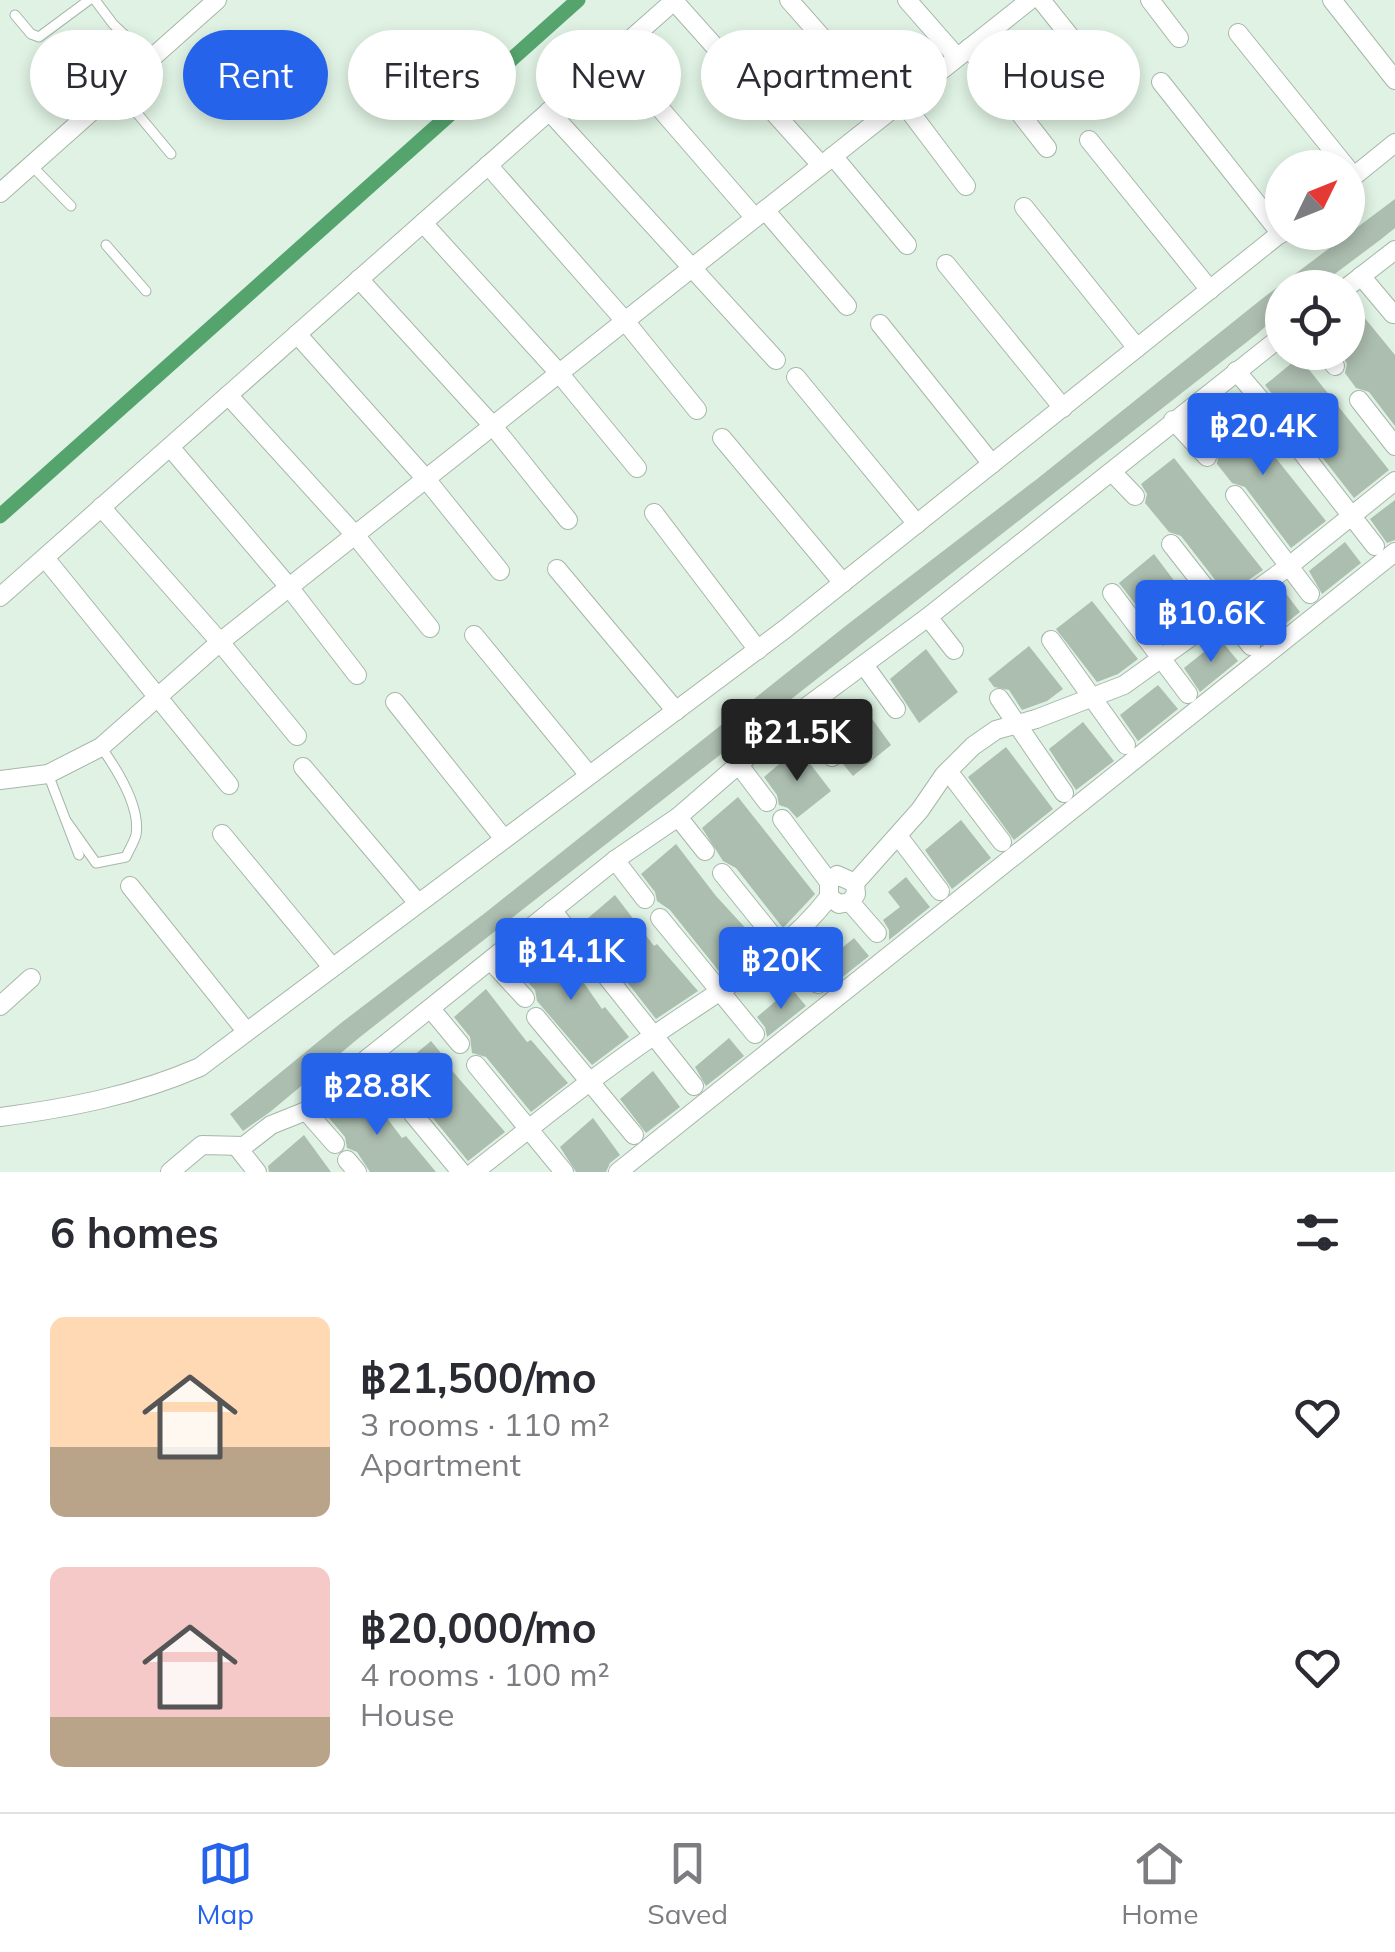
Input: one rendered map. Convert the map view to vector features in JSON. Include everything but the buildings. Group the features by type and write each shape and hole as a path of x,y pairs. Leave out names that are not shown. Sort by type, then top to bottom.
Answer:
{"street":[{"path":"163,48 217,0"},
{"path":"640,30 674,0 907,245"},
{"path":"789,0 819,30"},
{"path":"907,0 963,53 1047,148"},
{"path":"1150,0 1179,38"},
{"path":"1332,0 1395,80"},
{"path":"947,66 1029,1 1057,30"},
{"path":"1238,33 1331,150"},
{"path":"1161,82 1265,212"},
{"path":"0,193 81,120"},
{"path":"0,598 539,120"},
{"path":"557,120 776,360"},
{"path":"674,120 847,306"},
{"path":"0,780 48,774 101,747 220,642 879,120"},
{"path":"907,120 966,186"},
{"path":"1089,140 1210,290"},
{"path":"1365,162 1395,142"},
{"path":"488,165 697,410"},
{"path":"1024,207 1137,348"},
{"path":"423,223 637,468"},
{"path":"0,1117 74,1108 161,1084 200,1067 758,650 1265,246"},
{"path":"1365,273 1395,250"},
{"path":"946,264 1062,408"},
{"path":"360,279 493,426 568,520"},
{"path":"1365,291 1393,314"},
{"path":"880,324 992,464"},
{"path":"297,334 426,479 500,571"},
{"path":"170,1172 202,1145 244,1146 271,1126 306,1111 615,860 678,816 798,713 1113,473 1173,420 1265,349"},
{"path":"1236,371 1270,412"},
{"path":"796,377 917,524"},
{"path":"228,395 355,535 430,628"},
{"path":"1359,400 1395,446"},
{"path":"1173,420 1207,457"},
{"path":"722,438 843,583"},
{"path":"1294,442 1375,546"},
{"path":"170,447 289,587 357,675"},
{"path":"1113,473 1134,496"},
{"path":"782,819 838,904 850,902 856,894 855,883 973,746 996,730 1094,698 1124,684 1288,567 1395,481"},
{"path":"1235,495 1310,594"},
{"path":"102,508 298,736"},
{"path":"654,513 758,650"},
{"path":"1171,544 1252,646"},
{"path":"618,1172 1395,552"},
{"path":"45,558 229,785"},
{"path":"557,569 676,711"},
{"path":"1112,593 1188,694"},
{"path":"928,617 954,650"},
{"path":"474,635 589,775"},
{"path":"1051,640 1126,745"},
{"path":"864,665 896,709"},
{"path":"999,698 1064,793"},
{"path":"395,702 504,839"},
{"path":"798,713 832,756"},
{"path":"740,765 767,802"},
{"path":"304,768 418,903"},
{"path":"948,771 1002,842"},
{"path":"678,816 705,850"},
{"path":"222,834 332,967"},
{"path":"898,836 940,891"},
{"path":"615,860 645,899"},
{"path":"722,872 780,945 818,984"},
{"path":"474,1172 590,1082 720,992 780,945 829,890 837,875 855,883"},
{"path":"130,886 246,1031"},
{"path":"850,902 877,933"},
{"path":"552,910 582,948"},
{"path":"660,918 755,1034"},
{"path":"492,962 524,998"},
{"path":"599,967 694,1086"},
{"path":"3,998 31,978"},
{"path":"431,1010 460,1044"},
{"path":"536,1018 634,1135"},
{"path":"368,1058 396,1093"},
{"path":"476,1065 564,1172"},
{"path":"306,1111 334,1144"},
{"path":"413,1114 461,1172"},
{"path":"238,1147 257,1172"}],"lane":[{"path":"16,15 39,37 92,0 119,30"},
{"path":"143,120 172,154"},
{"path":"31,165 71,206"},
{"path":"106,244 146,291"},
{"path":"67,822 96,864 126,857 136,833 131,804 125,784 101,747"},
{"path":"48,774 79,855"}],"waterway":[{"path":"0,516 578,0"}]}
